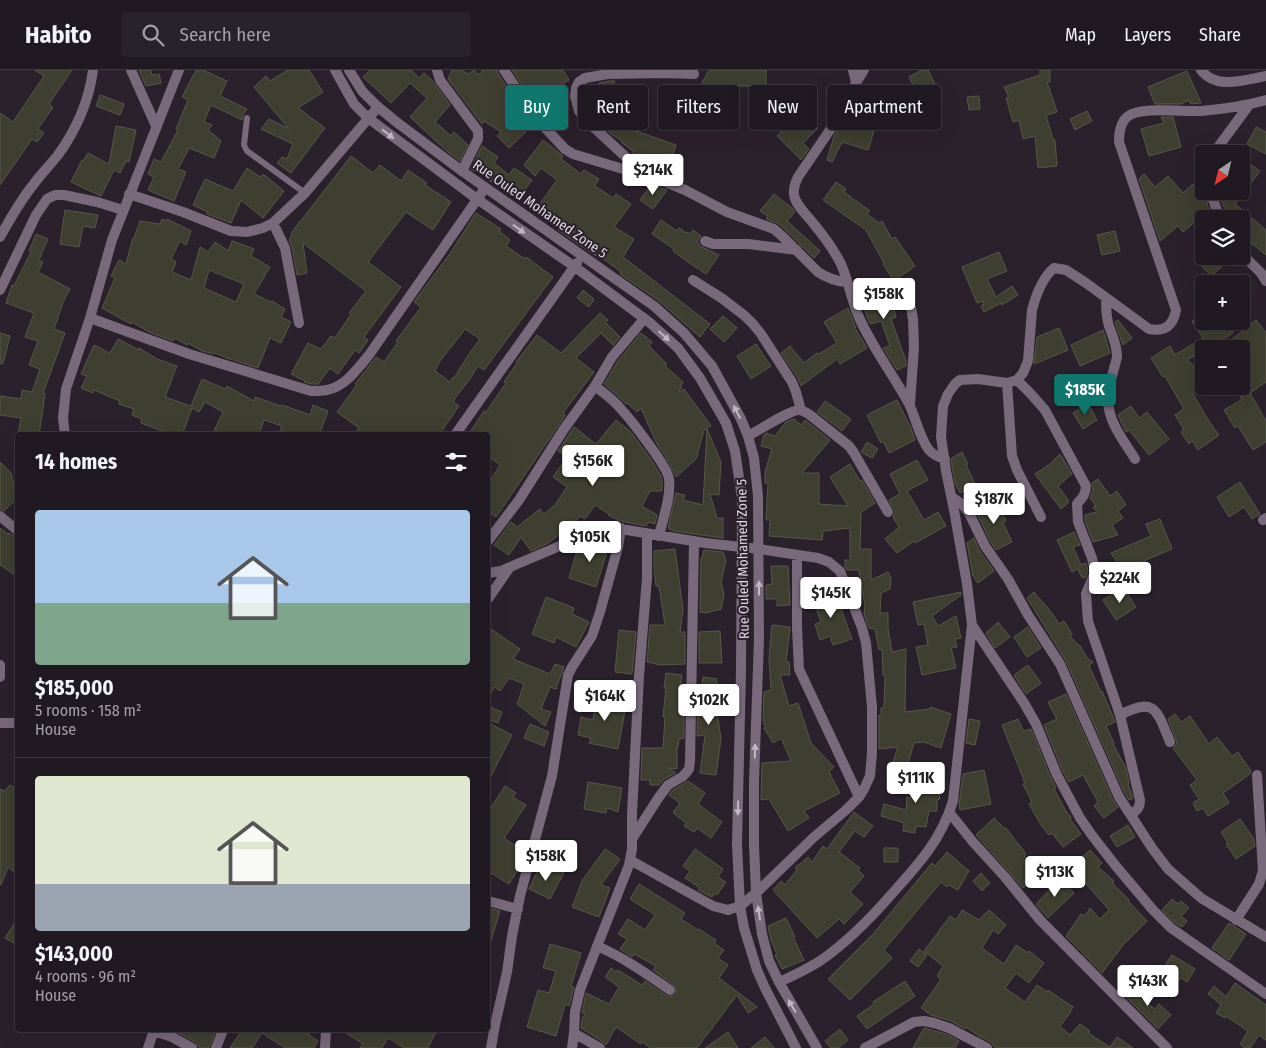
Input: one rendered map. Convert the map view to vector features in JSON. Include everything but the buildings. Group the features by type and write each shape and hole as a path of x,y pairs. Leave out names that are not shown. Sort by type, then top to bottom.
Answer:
{"street":[{"path":"0,237 20,202 58,155 71,134 84,107 93,70"},
{"path":"131,70 156,126"},
{"path":"65,432 63,418 66,389 90,318 112,240 179,70"},
{"name":"Rue Ouled Mohamed Zone 5","path":"335,70 354,104 368,118 476,200 575,267 644,319 678,348 700,378 726,423 735,451 742,498 737,844 740,906 744,928 754,961 765,988 796,1048"},
{"name":"Rue Ouled Mohamed Zone 5","path":"349,70 362,91 398,124 485,188 654,306 684,333 712,366 737,411 748,436 754,458 758,496 759,638 754,782 756,893 762,934 769,960 779,982 817,1048"},
{"path":"438,70 440,80 478,131 478,139 462,171"},
{"path":"504,70 536,118 565,149 573,154 645,174 685,190 727,212 774,229 818,272 834,280 846,282"},
{"path":"853,70 856,82"},
{"path":"864,70 834,124 798,177 794,184 793,193 797,204 841,264 864,328 910,406 926,445 936,456 944,459"},
{"path":"1201,70 1204,75 1212,80 1227,83 1266,76"},
{"path":"645,174 588,122 579,111 575,96 576,88 579,82 585,78 608,74 694,74"},
{"path":"1012,381 1023,373 1028,361 1032,310 1036,296 1050,271 1054,268 1066,270 1149,329 1158,331 1164,329 1175,317 1176,310 1119,142 1121,128 1126,117 1151,110 1199,111 1249,105 1266,100"},
{"path":"1220,145 1249,105"},
{"path":"129,194 231,231 247,232 263,228 273,223 305,192 378,107"},
{"path":"90,318 189,354 311,391 326,390 344,382 354,374 369,355 485,188"},
{"path":"0,290 36,215 50,197 64,195 123,210"},
{"path":"273,223 285,248 299,323"},
{"path":"705,240 713,244 748,244 797,250"},
{"path":"457,432 582,256"},
{"path":"1250,263 1266,281"},
{"path":"693,280 745,316 753,324 792,382 801,410"},
{"path":"906,298 911,308 913,319 914,347 910,406"},
{"path":"1106,298 1109,327 1117,352 1108,398 1109,413 1112,422 1136,459"},
{"path":"490,538 595,386 612,357 644,319"},
{"path":"779,982 819,961 867,922 920,863 935,842 950,812 955,789 972,625 967,584 941,437 943,406 948,394 960,380 1012,381 1030,393 1045,410 1086,486 1083,497 1077,504 1076,513 1095,572 1086,594 1088,621 1120,715 1140,800 1139,807 1131,815"},
{"path":"1012,381 1012,456 1041,517"},
{"path":"595,386 620,408 666,469 669,478 668,498 659,536"},
{"path":"748,436 796,410 801,410 849,446 888,512"},
{"path":"952,497 962,504 969,513 985,546 1008,579 1028,615 1060,664 1119,797 1152,848 1168,869 1201,898 1266,937"},
{"path":"0,516 15,528"},
{"path":"490,573 501,571 581,537 610,528 621,528 659,536 818,558 829,562 840,571 866,643 872,707 870,776 859,797 756,893 740,906 728,910 720,909 630,860"},
{"path":"491,1048 518,909 552,776 568,676 592,636 613,567 621,528"},
{"path":"572,1048 575,1012 580,990 629,865 632,849 638,676 647,578 647,534"},
{"path":"632,839 668,785 685,776 689,769 694,541"},
{"path":"797,555 799,669 859,797"},
{"path":"490,596 510,567"},
{"path":"972,625 1036,724 1057,775 1080,818 1114,865 1171,928 1266,994"},
{"path":"0,665 0,677"},
{"path":"1120,715 1132,708 1150,707 1158,716 1170,742"},
{"path":"0,723 15,723"},
{"path":"1236,920 1259,884 1264,868 1257,776"},
{"path":"950,812 973,842 1040,920 1167,1048"},
{"path":"490,902 518,909"},
{"path":"597,946 612,952 670,990"},
{"path":"865,1048 914,1022 924,1021 949,1028 987,1048"},
{"path":"148,1048 153,1032"},
{"path":"159,1032 192,1048"},
{"path":"216,1048 222,1032"},
{"path":"324,1048 326,1032"},
{"path":"574,1033 600,1048"}],"lane":[{"path":"247,118 244,145 247,151 305,192"}]}
